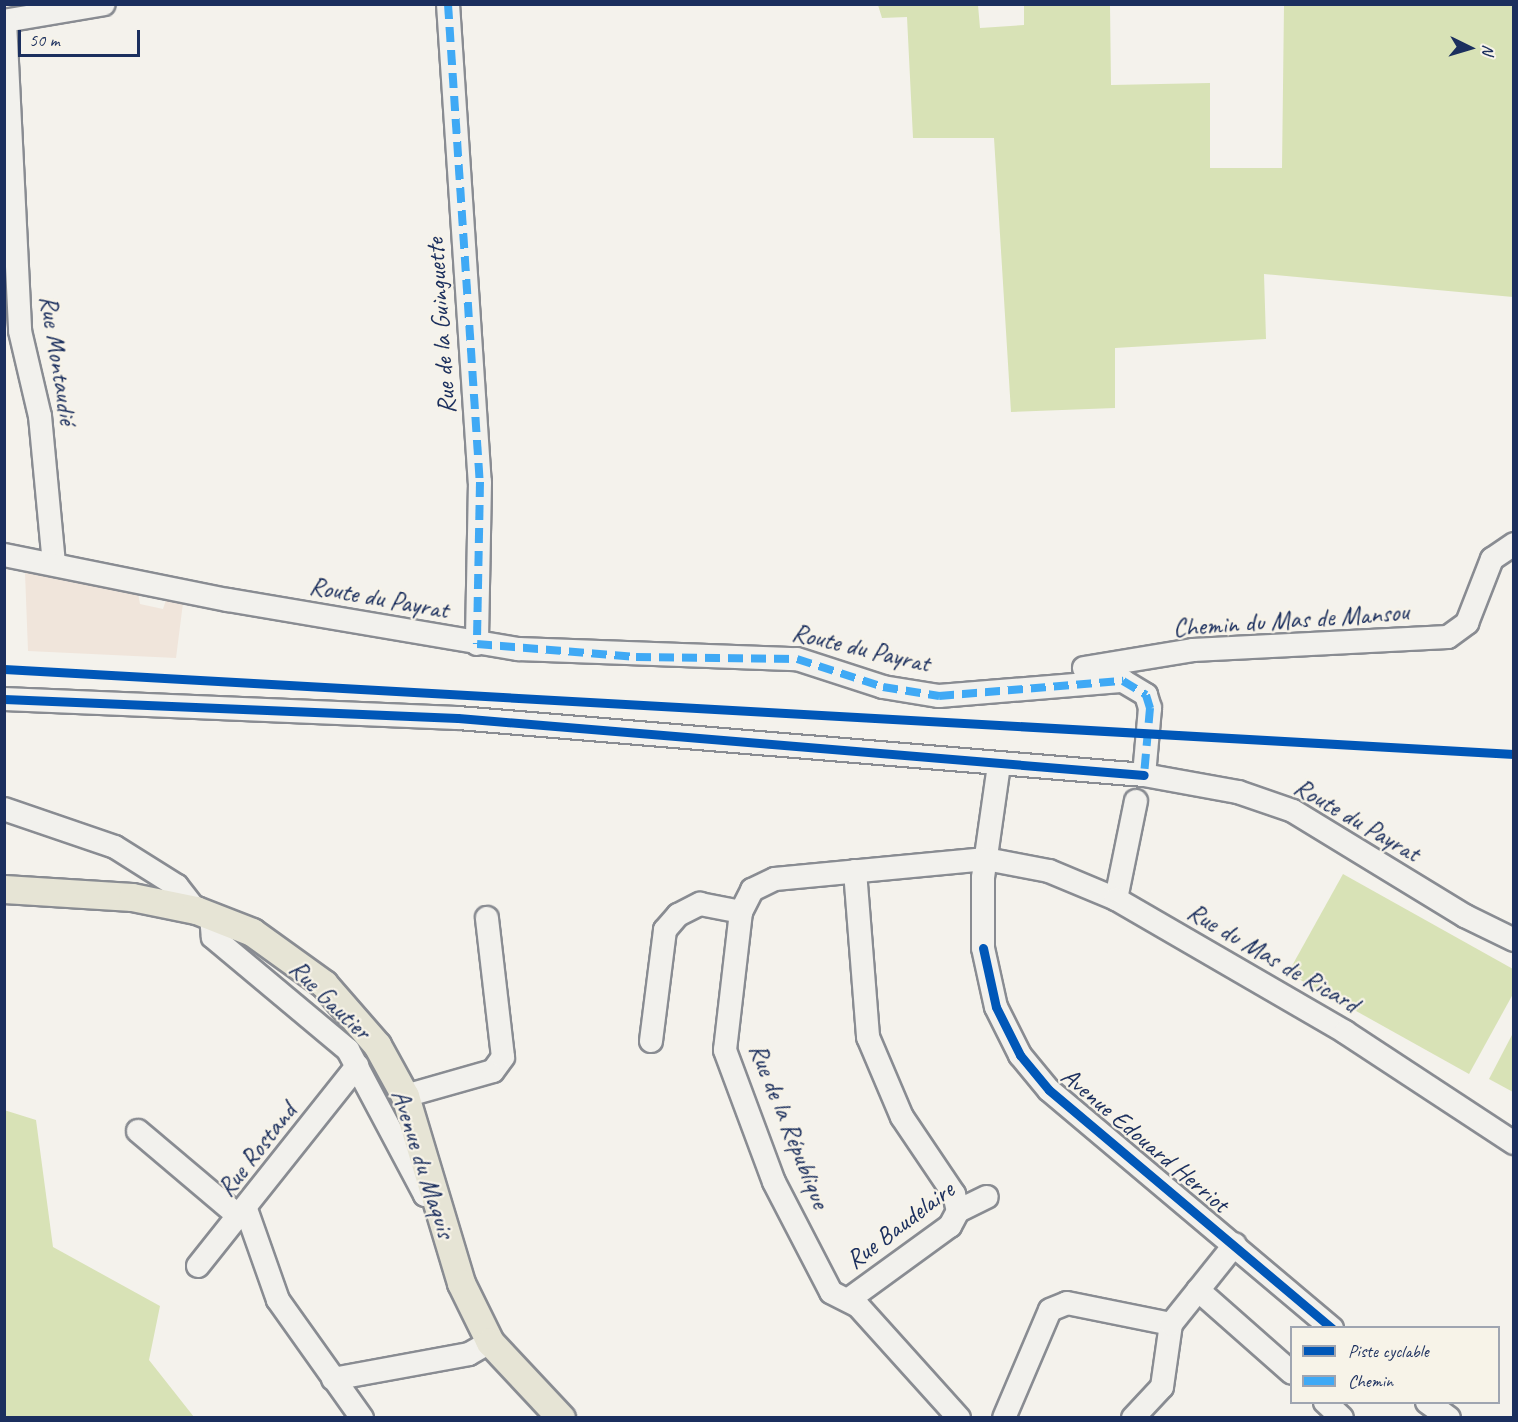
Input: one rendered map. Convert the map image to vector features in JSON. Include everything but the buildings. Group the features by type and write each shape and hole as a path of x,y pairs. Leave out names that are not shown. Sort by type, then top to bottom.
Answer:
{"main road":[{"name":"Avenue du Maquis","path":"4,889 132,897 204,913 252,932 324,984 377,1045 405,1096 461,1283 490,1342 561,1418"}],"street":[{"path":"5,21 104,4"},
{"name":"Rue de la Guinguette","path":"448,4 480,482 477,644"},
{"name":"Rue Montaudié","path":"5,21 20,330 40,416 54,563"},
{"name":"Chemin du Mas de Mansou","path":"914,691 1193,650 1448,637 1467,623 1492,559 1514,544"},
{"name":"Route du Payrat","path":"4,555 477,644 636,657 797,659 883,687 939,696 1123,681 1146,695 1150,708 1146,766 1238,792 1293,811 1465,916 1514,940"},
{"path":"4,699 458,718 999,765 1146,766"},
{"name":"Avenue Edouard Herriot","path":"999,765 986,859 984,948 996,1007 1020,1055 1049,1090 1235,1244 1330,1326"},
{"path":"1116,899 1136,801"},
{"name":"Rue Gautier","path":"4,809 115,847 177,886 204,913 213,937 291,999 348,1050 425,1196 434,1192"},
{"name":"Rue de la République","path":"960,1418 848,1300 831,1292 774,1182 725,1050 741,912 752,890 775,879 986,859"},
{"name":"Rue du Mas de Ricard","path":"986,859 1049,871 1116,899 1345,1032 1514,1143"},
{"path":"855,871 868,1037 902,1117 954,1194 958,1211"},
{"path":"651,1041 665,930 678,915 699,904 741,912"},
{"path":"405,1096 493,1071 503,1057 487,918"},
{"name":"Rue Rostand","path":"198,1266 244,1215 357,1066"},
{"path":"138,1131 244,1215 278,1300 362,1418"},
{"name":"Rue Baudelaire","path":"848,1300 950,1226 958,1211 987,1197"},
{"path":"1133,1418 1162,1387 1171,1324 1235,1244"},
{"path":"1198,1290 1290,1371"},
{"path":"1004,1418 1050,1310 1067,1303 1171,1324"},
{"path":"333,1379 469,1353 490,1342"},
{"path":"1429,1404 1449,1418"}],"shaded area":[{"path":"25,573 138,593 140,604 163,609 166,600 183,603 176,658 28,651"}],"green space":[{"path":"878,5 978,5 980,28 1024,25 1024,5 1110,5 1111,85 1210,83 1210,168 1282,168 1284,5 1513,5 1513,297 1264,274 1266,339 1115,348 1115,408 1011,412 994,138 913,138 907,17 882,18"},
{"path":"1343,874 1513,969 1513,994 1469,1074 1288,973"},
{"path":"1513,1033 1513,1092 1489,1079"},
{"path":"4,1110 36,1120 53,1247 160,1306 149,1360 194,1417 5,1417"}],"marked path":[{"path":"448,4 480,482 477,644 636,657 797,659 883,687 939,696 1123,681 1146,695 1150,708 1144,775"}],"cycle path":[{"path":"4,669 1514,754"},
{"path":"4,699 458,718 1144,775"},
{"path":"983,948 996,1007 1020,1055 1049,1090 1330,1326"}]}
